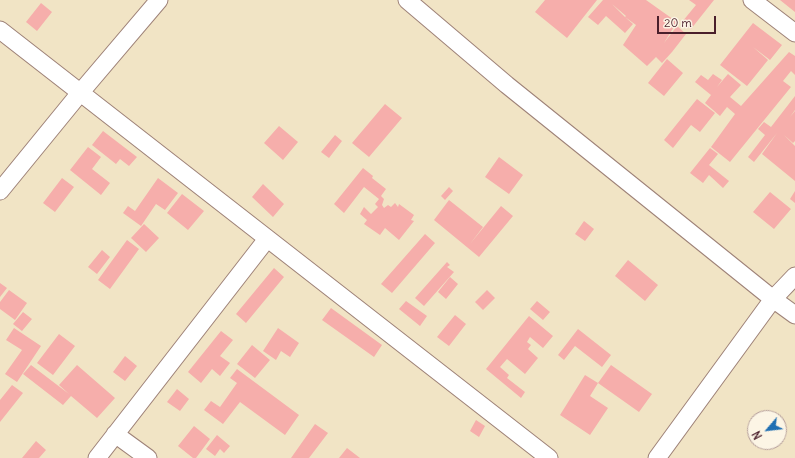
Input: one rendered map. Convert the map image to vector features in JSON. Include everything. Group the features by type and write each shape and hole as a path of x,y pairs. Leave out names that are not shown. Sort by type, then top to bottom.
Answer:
{"street":[{"path":"0,191 80,93 159,0"},
{"path":"407,0 506,85 795,315"},
{"path":"752,0 795,33"},
{"path":"0,30 549,458"},
{"path":"97,458 267,239"},
{"path":"657,458 773,299 795,276"},
{"path":"116,434 148,458"}],"building":[{"path":"545,0 597,0 567,38 535,12"},
{"path":"603,0 646,0 677,22 664,43 677,26 686,34 662,63 656,57 647,66 623,45 636,25 625,17 633,24 625,33 606,16 598,25 588,17","holes":["612,4 626,16 625,17"]},
{"path":"689,0 714,0 691,29 682,22 696,5"},
{"path":"780,0 795,0 795,12"},
{"path":"41,3 52,12 37,31 26,22"},
{"path":"753,23 782,45 770,60 753,47 768,60 747,86 720,65"},
{"path":"789,52 795,56 795,75 791,71 783,81 791,87 730,162 711,147 735,114 727,107 720,116 705,103 711,95 695,82 701,75 708,80 713,74 722,80 717,87 728,74 741,85 730,97 741,106"},
{"path":"667,59 683,73 664,96 648,83"},
{"path":"795,96 795,110 790,117 795,111 795,141 793,143 784,135 795,146 795,181 762,154 777,133 754,162 748,157 765,135 758,129 764,122 771,127"},
{"path":"697,99 715,113 700,132 691,125 673,148 664,140"},
{"path":"385,104 402,118 369,157 352,143"},
{"path":"279,126 298,142 283,160 264,143"},
{"path":"103,131 137,157 129,166 120,159 116,164 92,145"},
{"path":"335,135 342,141 329,158 321,152"},
{"path":"88,147 101,157 92,169 110,183 101,195 70,170"},
{"path":"710,148 718,154 709,165 729,181 723,188 709,175 703,183 690,173"},
{"path":"499,157 523,175 509,194 485,177"},
{"path":"363,168 373,176 372,178 386,189 381,196 384,199 382,205 384,208 388,205 391,207 395,203 398,207 399,204 414,215 411,220 414,221 399,240 385,228 380,235 364,224 367,220 360,214 364,207 371,214 378,207 375,204 379,199 364,187 344,213 334,204"},
{"path":"62,178 74,187 55,212 43,203"},
{"path":"158,178 178,193 165,210 156,204 141,226 123,213 128,206 135,211"},
{"path":"263,184 284,204 273,217 252,197"},
{"path":"449,187 453,191 445,200 441,196"},
{"path":"795,191 795,203 790,199"},
{"path":"770,192 791,209 774,229 753,212"},
{"path":"182,194 204,211 188,230 167,213"},
{"path":"449,200 483,227 470,244 501,206 513,216 479,257 434,220"},
{"path":"584,221 594,229 585,241 575,234"},
{"path":"144,224 159,238 146,252 131,238"},
{"path":"425,234 435,243 392,293 381,284"},
{"path":"127,240 139,249 110,289 98,280"},
{"path":"102,250 110,257 97,274 88,267"},
{"path":"628,260 658,285 645,301 615,276"},
{"path":"447,262 450,265 447,267 454,272 424,306 415,298"},
{"path":"274,268 284,277 246,323 236,314"},
{"path":"450,277 458,284 446,299 438,292"},
{"path":"0,283 7,288 0,297"},
{"path":"9,290 27,303 15,320 0,309 0,302"},
{"path":"487,290 495,298 483,310 475,302"},
{"path":"406,301 427,316 420,326 399,309"},
{"path":"537,301 550,312 543,320 530,309"},
{"path":"331,308 382,345 374,357 322,320"},
{"path":"23,312 32,319 22,331 13,324"},
{"path":"455,315 466,324 449,346 437,337"},
{"path":"529,316 553,336 543,348 530,337 527,342 531,345 528,349 538,358 525,374 507,359 500,367 509,375 507,378 525,392 521,398 486,369"},
{"path":"14,328 41,346 17,382 5,374 22,350 6,340"},
{"path":"278,328 299,343 290,357 281,351 276,360 263,351"},
{"path":"578,329 611,355 602,367 575,346 564,360 558,355"},
{"path":"221,331 233,340 220,356 230,363 220,376 212,369 201,383 188,372"},
{"path":"59,334 75,346 53,375 37,363"},
{"path":"252,345 270,360 255,378 237,364"},
{"path":"125,356 137,366 125,381 113,372"},
{"path":"31,365 69,394 59,385 77,365 115,398 97,418 71,396 63,405 23,374"},
{"path":"611,365 652,394 639,412 598,383"},
{"path":"237,369 299,415 285,435 240,402 223,424 204,410 211,401 220,407 237,383 230,378"},
{"path":"585,375 598,383 590,396 608,408 590,435 560,415"},
{"path":"12,385 23,393 0,422 0,400"},
{"path":"177,389 189,399 180,411 167,402"},
{"path":"476,420 485,426 479,437 470,431"},
{"path":"315,424 328,433 309,458 291,458"},
{"path":"194,426 210,439 196,458 193,458 178,446"},
{"path":"217,435 230,446 224,453 220,449 215,456 206,449"},
{"path":"36,441 46,450 39,458 22,458"},
{"path":"347,448 360,458 339,458"}]}
